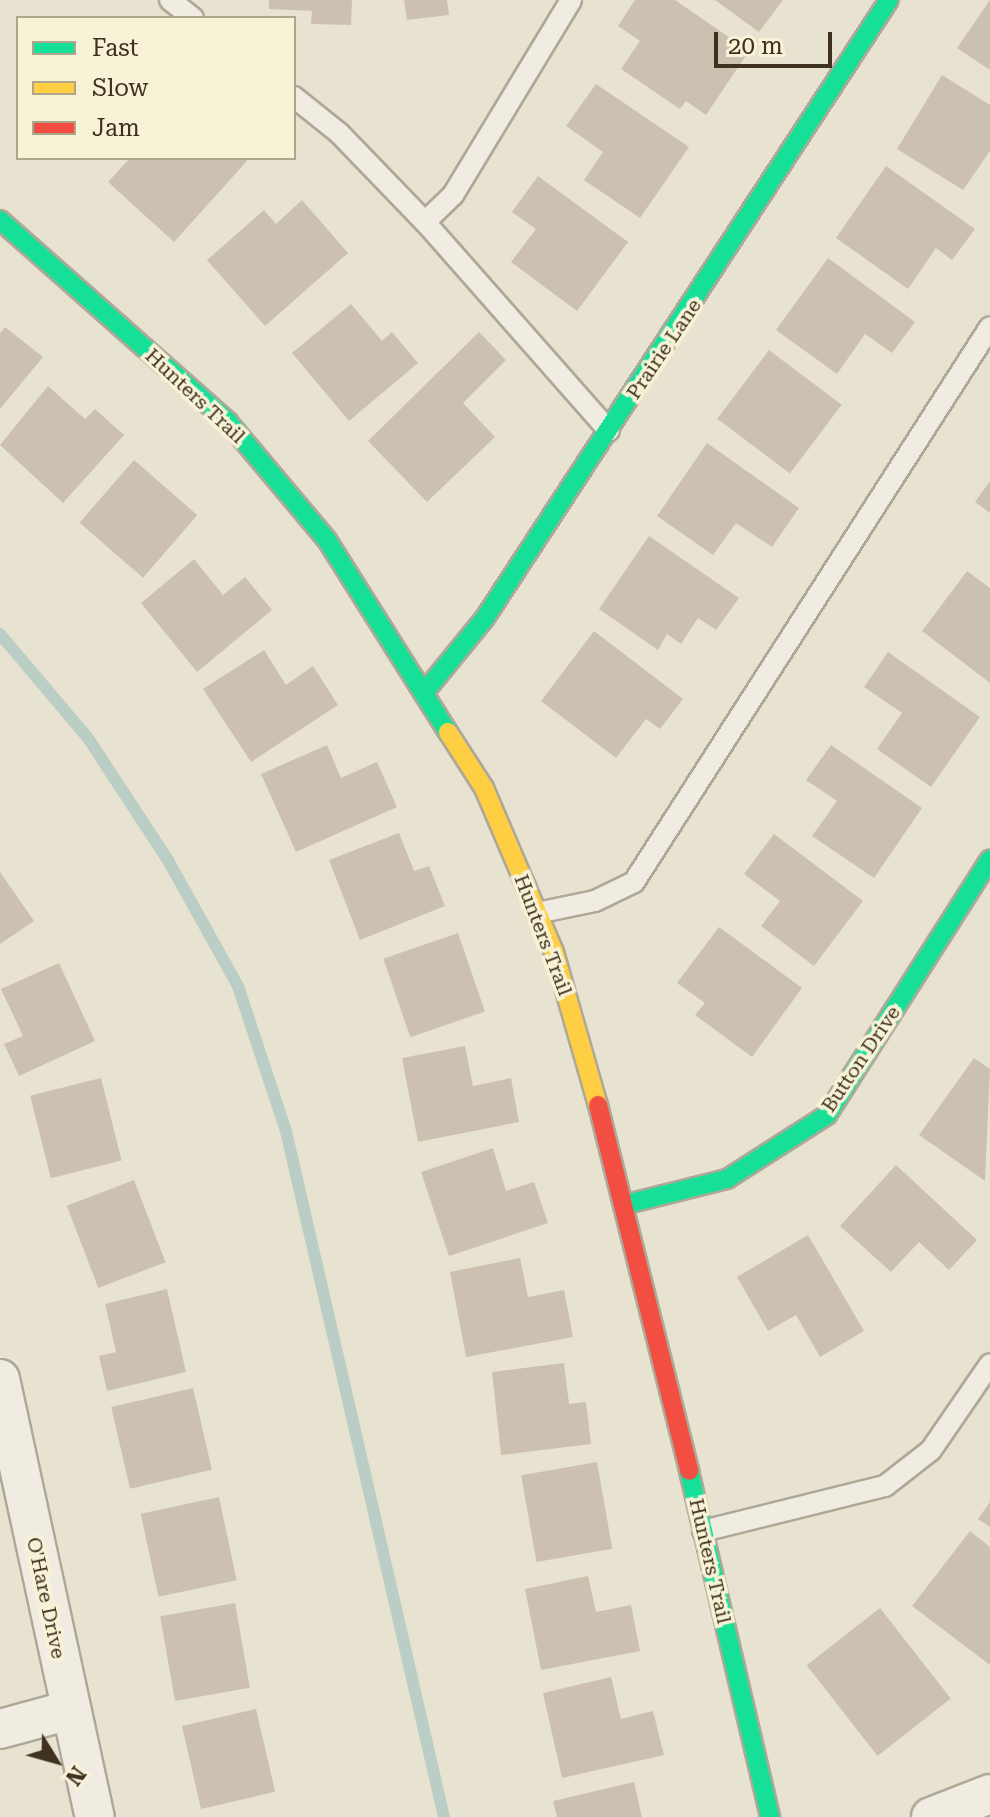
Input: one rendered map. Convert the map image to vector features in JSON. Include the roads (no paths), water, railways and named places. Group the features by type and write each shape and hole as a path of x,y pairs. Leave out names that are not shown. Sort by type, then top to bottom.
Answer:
{"street":[{"name":"Prairie Lane","path":"427,689 485,618 889,0"},
{"name":"Hunters Trail","path":"0,220 228,422 327,540 427,689 484,788 537,913 627,1204 770,1817"},
{"name":"Button Drive","path":"627,1204 727,1179 827,1115 990,859"},
{"name":"O'Hare Drive","path":"0,1379 95,1817"},
{"path":"0,1729 70,1710"},
{"path":"931,1817 990,1794"}],"lane":[{"path":"170,0 190,16"},
{"path":"425,222 453,195 571,0"},
{"path":"296,99 339,133 425,222 609,432"},
{"path":"537,913 595,901 634,882 990,327"},
{"path":"703,1531 885,1486 931,1450 990,1364"}],"waterway":[{"path":"0,634 88,738 169,862 238,986 286,1131 444,1817"}]}
